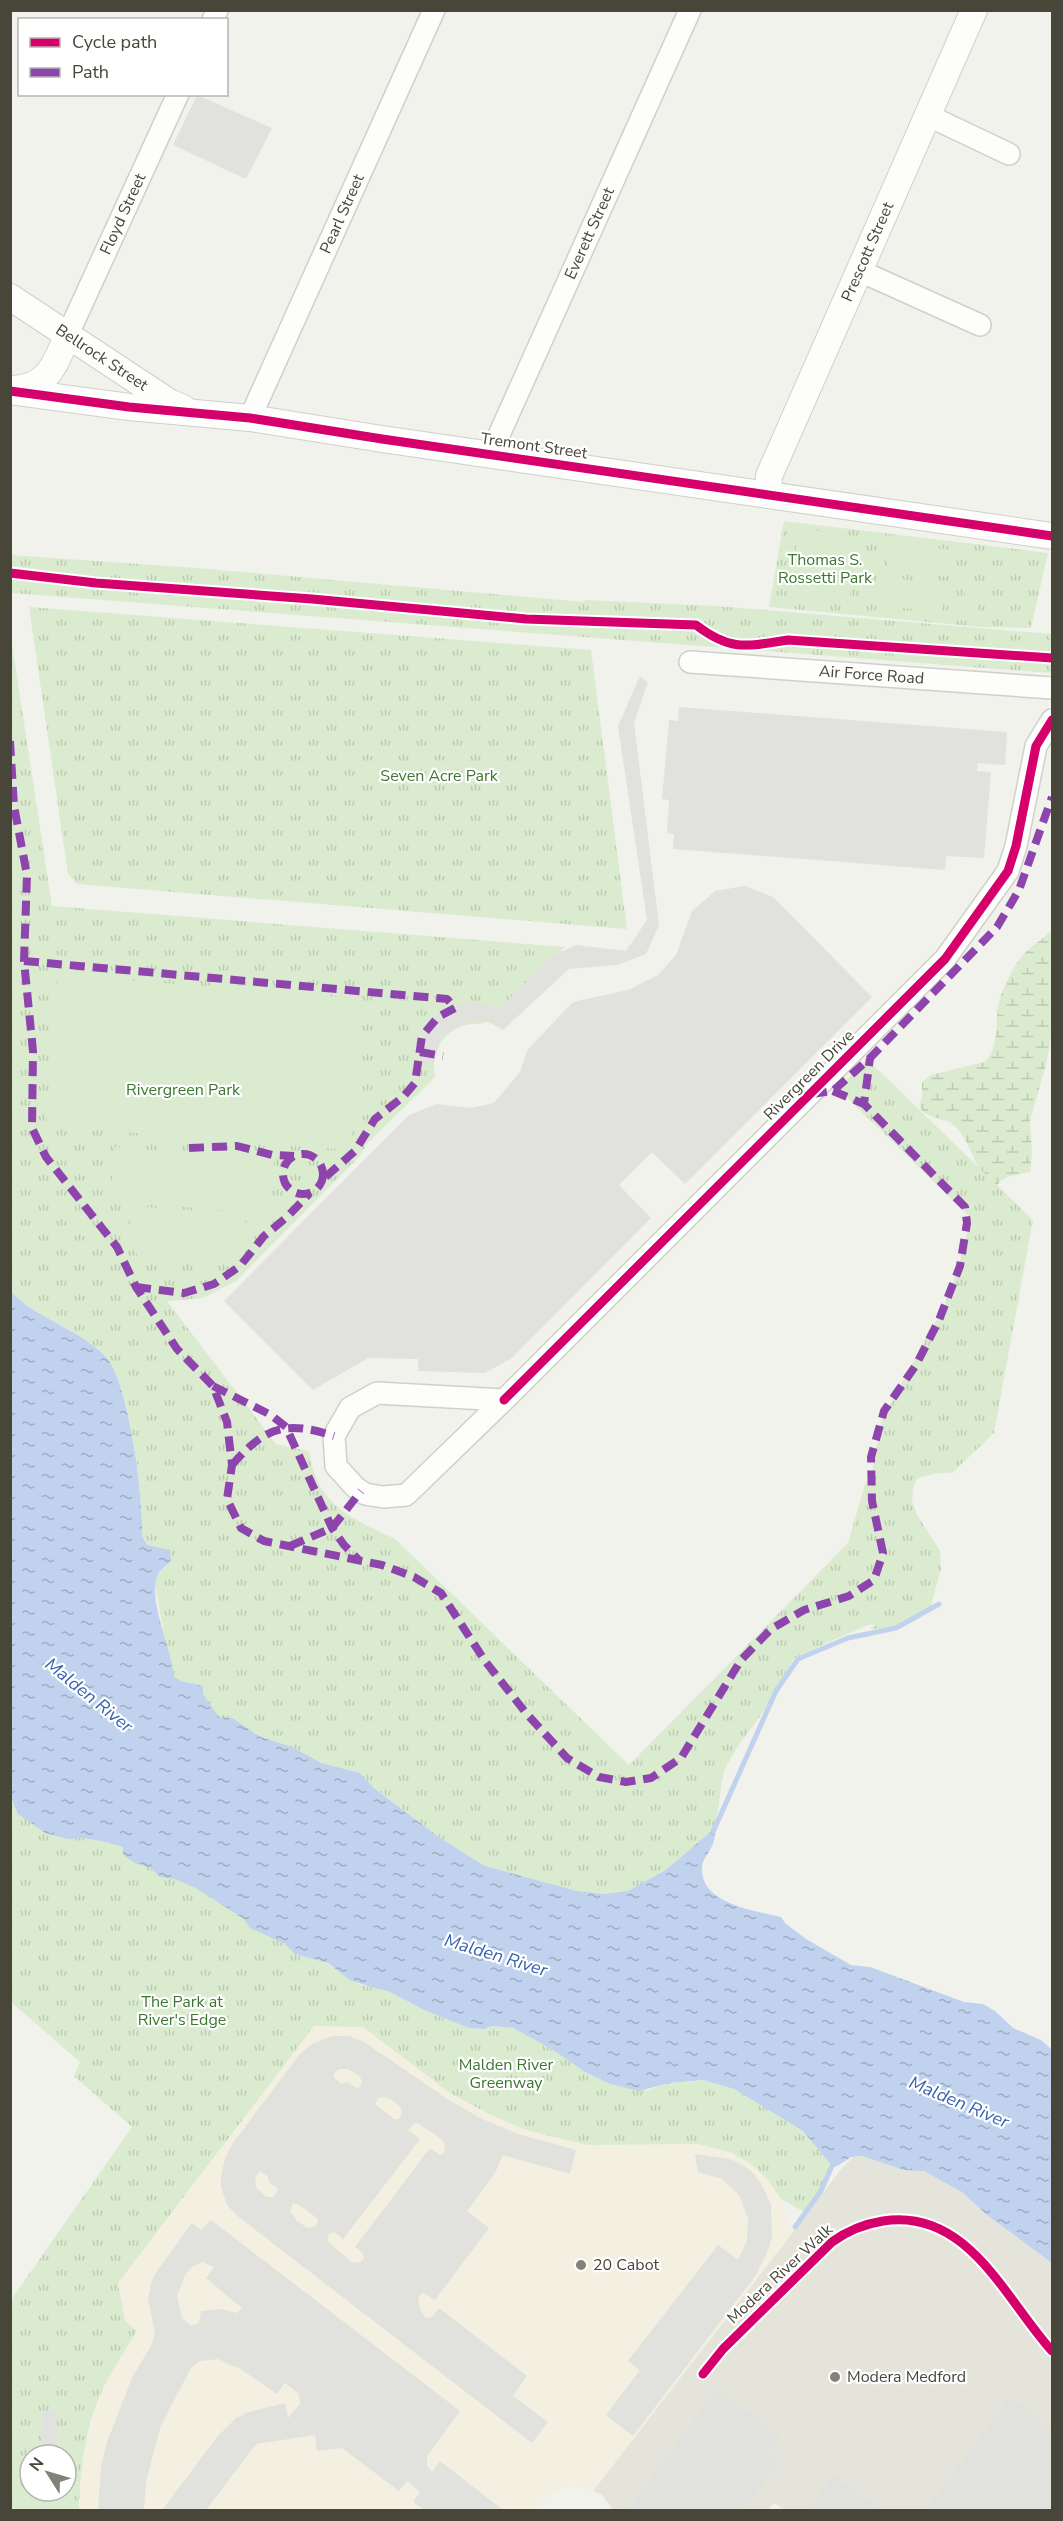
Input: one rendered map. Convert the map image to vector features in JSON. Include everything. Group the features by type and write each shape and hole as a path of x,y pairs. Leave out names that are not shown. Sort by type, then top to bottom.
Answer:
{"street":[{"name":"Pearl Street","path":"250,418 434,10"},
{"name":"Everett Street","path":"490,455 690,10"},
{"name":"Prescott Street","path":"768,495 769,476 974,10"},
{"name":"Floyd Street","path":"68,334 177,96"},
{"path":"928,116 1010,154"},
{"path":"860,271 980,325"},
{"name":"Bellrock Street","path":"10,297 169,402 194,412"},
{"name":"Tremont Street","path":"10,390 34,385 46,377 68,334"},
{"name":"Tremont Street","path":"10,390 129,407 250,418 1053,536"},
{"name":"Air Force Road","path":"690,662 1053,688"},
{"name":"Rivergreen Drive","path":"504,1400 377,1394 350,1408 334,1436 336,1466 355,1487 365,1494 383,1497 406,1495 504,1400 945,959 1008,871 1016,846 1036,746 1053,720"}],"shaded area":[{"path":"197,96 272,128 246,179 173,145"},
{"path":"640,676 648,682 634,723 659,925 646,954 617,965 569,969 503,1030 485,1020 462,1023 441,1037 434,1063 420,1065 421,1044 434,1018 465,1001 500,1008 552,956 576,945 626,951 647,920 618,726"},
{"path":"679,707 1007,732 1005,765 978,763 977,771 991,772 984,858 946,856 945,870 673,849 674,834 667,833 669,800 662,799 669,720 678,721"},
{"path":"745,886 773,897 872,997 685,1184 652,1152 619,1185 651,1218 512,1358 485,1373 418,1371 418,1359 368,1358 313,1390 224,1301 409,1115 437,1104 471,1108 494,1103 520,1072 528,1049 573,1002 628,990 658,975 676,955 692,911 715,891"},
{"path":"314,2026 363,2027 450,2093 526,2130 587,2145 698,2144 730,2152 751,2164 768,2180 781,2199 792,2233 593,2491 578,2486 563,2487 544,2498 535,2510 80,2510 80,2478 85,2445 96,2408 107,2381 137,2331 125,2321 118,2283"},
{"path":"332,2036 349,2036 364,2042 449,2100 482,2119 521,2135 576,2150 570,2174 503,2155 495,2173 467,2211 489,2228 435,2300 422,2292 418,2299 420,2310 426,2318 432,2317 439,2308 527,2376 513,2396 548,2422 532,2443 240,2218 227,2205 221,2187 225,2158 233,2143 300,2054 312,2044","holes":["339,2069 348,2069 360,2076 362,2083 358,2089 346,2082 342,2084 334,2078 334,2073","385,2097 392,2100 401,2108 402,2113 399,2119 394,2119 375,2104 378,2098","416,2122 440,2138 444,2143 445,2152 440,2155 430,2148 355,2247 363,2253 364,2259 359,2263 352,2262 328,2242 328,2235 334,2232 343,2239 420,2139 408,2130","259,2171 268,2176 269,2182 278,2189 274,2197 266,2197 256,2187 255,2178","293,2204 298,2204 317,2218 318,2222 316,2226 308,2228 297,2221 290,2211"]},
{"path":"695,2154 730,2159 743,2165 754,2174 771,2204 772,2237 756,2275 633,2436 606,2415 640,2370 628,2361 718,2245 738,2260 747,2241 748,2218 739,2195 722,2179 698,2172"},
{"path":"862,2156 880,2160 894,2167 924,2170 936,2176 962,2192 987,2215 1052,2263 1052,2510 784,2510 774,2503 768,2510 613,2510 602,2495 593,2491 843,2167 853,2157"},
{"path":"211,2220 460,2411 427,2456 427,2466 432,2472 440,2461 503,2510 424,2510 413,2502 420,2492 407,2481 399,2491 342,2448 317,2451 315,2435 256,2444 206,2510 162,2510 217,2437 236,2418 249,2412 285,2403 288,2418 300,2404 299,2394 285,2383 277,2394 242,2370 218,2359 200,2361 191,2368 161,2425 146,2481 144,2510 98,2510 101,2467 107,2442 132,2378 152,2344 155,2333 148,2299 152,2280 192,2223 201,2230","holes":["203,2262 214,2267 206,2278 242,2308 237,2313 221,2309 201,2311 199,2323 191,2326 182,2318 177,2296 185,2275 192,2267"]},
{"path":"717,2389 780,2436 767,2453 779,2463 743,2510 627,2510"},
{"path":"1010,2397 1052,2429 1052,2510 926,2510"},
{"path":"57,2410 56,2443 42,2443 42,2411"},
{"path":"834,2476 881,2510 807,2510"}],"green space":[{"name":"Thomas S. Rossetti Park","path":"784,521 1048,553 1031,628 981,627 769,607"},
{"path":"799,528 858,537 854,564 795,555"},
{"path":"891,541 951,550 947,577 887,568"},
{"path":"10,555 197,568 584,602 585,600 716,606 1052,634 1052,673 11,593"},
{"path":"793,565 853,573 849,601 789,592"},
{"path":"886,577 946,586 942,613 882,605"},
{"path":"966,587 981,589 976,622 961,620"},
{"name":"Seven Acre Park","path":"29,607 591,650 627,929 77,884 68,874"},
{"name":"Rivergreen Park","path":"10,631 52,906 565,947 490,1021 458,1028 445,1038 434,1060 435,1077 367,1144 359,1157 236,1281 203,1298 167,1301 276,1444 309,1451 319,1485 328,1497 350,1516 395,1539 629,1765 848,1543 866,1481 870,1482 882,1419 944,1306 958,1268 969,1216 838,1089 867,1059 1033,1220 994,1433 952,1473 934,1474 917,1479 913,1488 912,1501 917,1515 940,1551 941,1569 930,1609 912,1622 886,1631 871,1628 875,1625 870,1624 794,1658 766,1708 727,1765 723,1774 717,1818 712,1831 667,1870 628,1892 604,1895 577,1891 485,1866 440,1838 374,1787 273,1748 255,1732 231,1722 219,1720 173,1688 155,1584 158,1575 171,1560 171,1554 146,1546 142,1536 141,1497 134,1443 115,1370 106,1357 84,1339 34,1309 11,1292"},
{"path":"1052,930 1052,1029 1047,1061 1030,1121 1032,1153 1030,1172 1007,1178 989,1193 968,1145 957,1128 951,1123 926,1114 919,1107 922,1082 931,1075 984,1062 990,1056 995,1040 1001,995 1009,977 1023,955"},
{"path":"58,975 363,999 351,1150 46,1126"},
{"path":"115,1147 274,1160 270,1214 110,1201"},
{"path":"144,1207 233,1213 242,1217 247,1224 245,1253 239,1260 229,1264 140,1257 132,1247 129,1227 136,1209"},
{"name":"The Park at River's Edge","path":"10,1783 198,1882 361,1985 388,1991 424,2010 469,2028 484,2029 492,2026 513,2028 553,2050 585,2072 610,2084 648,2090 670,2083 703,2080 734,2089 803,2131 832,2166 821,2191 806,2213 781,2199 768,2180 751,2164 730,2152 698,2144 587,2145 526,2130 489,2114 450,2093 363,2027 314,2026 118,2283 125,2321 137,2331 108,2379 94,2410 83,2460 79,2510 13,2510 10,2506 11,2300 132,2127 74,2076 80,2062 11,2002"}],"water":[{"name":"Malden River","path":"11,1292 33,1310 95,1347 106,1357 114,1370 128,1415 138,1471 142,1536 147,1545 170,1550 171,1560 158,1574 155,1587 158,1613 174,1677 203,1686 203,1694 219,1717 232,1718 261,1737 292,1747 321,1763 360,1773 373,1787 440,1838 485,1866 577,1891 604,1894 628,1891 666,1870 716,1827 714,1841 704,1861 702,1871 711,1891 721,1898 745,1909 781,1917 785,1923 806,1939 851,1965 870,1967 964,2002 983,2004 995,2011 1013,2028 1041,2040 1052,2050 1052,2263 987,2215 962,2192 924,2171 904,2170 862,2156 851,2157 839,2165 832,2166 803,2131 734,2089 703,2080 670,2083 639,2091 610,2084 585,2072 553,2050 513,2028 492,2026 484,2029 469,2028 424,2010 388,1991 350,1980 328,1963 295,1954 285,1944 250,1928 244,1919 196,1888 175,1879 160,1877 150,1868 135,1863 123,1855 123,1847 107,1842 84,1838 68,1839 45,1833 18,1814 10,1795"}],"waterway":[{"path":"713,1832 776,1691 798,1659 848,1638 896,1628 939,1604"},
{"path":"795,2227 821,2191 832,2166 838,2162"}],"marked path":[{"path":"10,741 14,806 27,875 24,961 33,1051 32,1128 46,1157 117,1247 136,1287 177,1349 213,1386 227,1422 232,1465 227,1499 241,1528 264,1541 382,1565 414,1577 441,1593 485,1661 526,1713 567,1758 599,1777 626,1782 651,1778 681,1758 741,1660 771,1629 804,1610 849,1596 874,1580 883,1553 872,1501 871,1457 884,1411 916,1365 939,1320 960,1266 967,1223 965,1207 864,1104 870,1058"},
{"path":"812,1094 833,1091 870,1058 997,927 1019,890 1052,797"},
{"path":"24,961 447,999 455,1008 438,1017 422,1036 415,1083 403,1097 375,1119 355,1151 322,1180"},
{"path":"420,1052 443,1056"},
{"path":"833,1091 864,1104"},
{"path":"189,1148 237,1146 272,1155 294,1156"},
{"path":"303,1154 317,1160 323,1174 317,1188 303,1194 289,1188 283,1174 289,1160 303,1154"},
{"path":"136,1287 184,1293 214,1284 240,1266 264,1236 287,1217 309,1194"},
{"path":"213,1386 271,1415 286,1427 332,1528 358,1559"},
{"path":"232,1465 255,1442 277,1430 302,1428 334,1436"},
{"path":"290,1546 332,1528 361,1491"}],"cycle path":[{"path":"10,391 129,407 250,418 1052,536"},
{"path":"10,573 96,583 312,599 526,619 696,625 719,640 740,645 788,640 1052,658"},
{"path":"504,1400 945,959 1008,871 1016,846 1036,746 1052,720"},
{"name":"Modera River Walk","path":"703,2374 723,2349 832,2242 856,2228 883,2221 913,2221 939,2229 961,2243 982,2262 1052,2351"}],"place":[{"name":"20 Cabot","path":"581,2265"},
{"name":"Modera Medford","path":"835,2377"}],"park label":[{"name":"Malden River Greenway","path":"506,2074"}]}
